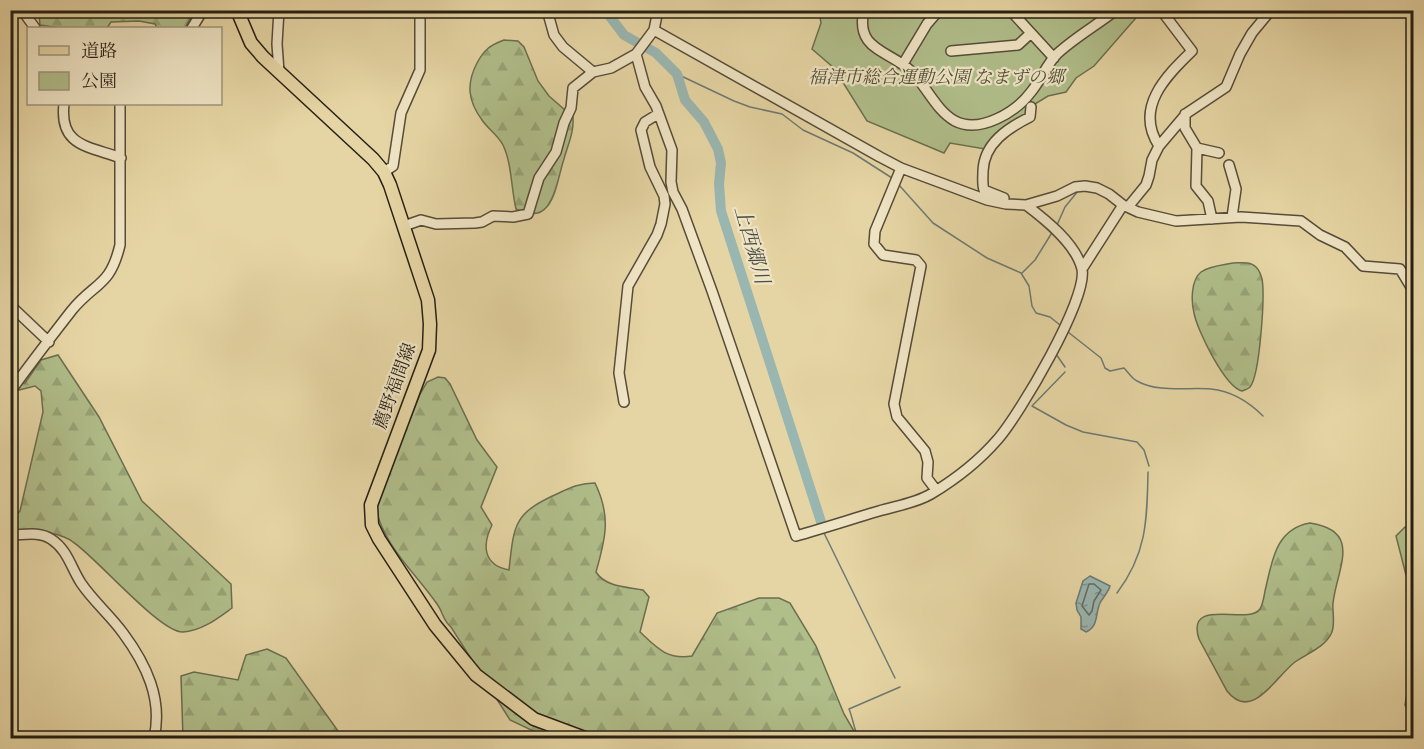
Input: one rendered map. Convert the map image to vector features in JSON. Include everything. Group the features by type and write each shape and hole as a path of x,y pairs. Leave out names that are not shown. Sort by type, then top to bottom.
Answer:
{"main road":[{"name":"薦野福間線","path":"237,10 251,43 279,72 374,159 384,172 428,300 430,342 427,358 371,505 372,525 378,539 435,625 476,675 534,719 585,738"}],"street":[{"path":"22,10 34,27"},
{"path":"193,27 203,10"},
{"path":"279,10 277,44 279,72"},
{"path":"384,172 393,166 401,113 420,70 420,10"},
{"path":"547,10 554,35 562,47 593,72"},
{"path":"404,226 421,220 436,224 475,223 493,216 513,217 528,214 539,178 556,152 571,108 573,88 593,72 611,68 637,53 654,30 658,10"},
{"path":"864,10 863,27 871,45 903,64 948,116 961,123 980,125 995,119 1023,101 1054,58 1116,10"},
{"path":"903,64 927,24 939,10"},
{"path":"1010,10 1054,58"},
{"path":"1159,146 1153,137 1149,123 1155,99 1160,86 1172,70 1192,51 1161,10"},
{"path":"637,53 645,87 672,150 673,192 682,209 712,291 796,536 914,501 955,479 988,450 1023,404 1067,321 1080,287 1082,269 1126,206 1146,185 1152,160 1159,146 1185,114 1226,87 1240,54 1252,33 1270,10"},
{"path":"654,30 901,168 987,200 1026,205 1082,187 1097,188 1126,206 1147,215 1176,221 1260,217 1305,222 1320,236 1345,247 1363,266 1400,269 1413,292"},
{"path":"951,51 1018,45 1031,33"},
{"path":"64,105 62,118 67,134 74,140 121,158"},
{"path":"10,392 73,309 109,275 116,261 120,245 120,105"},
{"path":"1031,107 1030,117 1008,129 986,154 982,185 984,190 996,196 1039,201"},
{"path":"624,402 619,373 628,286 657,235 665,204 664,196 650,167 641,130 645,122 658,114"},
{"path":"1185,114 1185,128 1197,148 1196,186 1208,201 1212,219"},
{"path":"1197,148 1219,153"},
{"path":"1229,165 1236,189 1232,217"},
{"path":"901,168 875,231 874,244 882,255 916,260 921,266 894,404 897,417 925,451 928,462 926,473 936,490"},
{"path":"1026,205 1061,235 1082,269"},
{"path":"10,305 49,342"},
{"path":"10,535 44,535 60,546 71,562 80,582 122,632 145,669 156,699 157,724 154,738"}],"green space":[{"path":"49,10 194,10 186,27 156,27 155,24 139,21 111,22 108,27 53,27 40,25 39,14"},
{"name":"福津市総合運動公園 なまずの郷","path":"819,11 1142,11 1094,66 1076,78 1066,92 1048,96 1030,107 1029,114 985,149 950,143 944,153 867,121 834,68 812,49 821,23"},
{"path":"504,40 518,41 524,47 538,81 549,96 573,117 572,133 555,190 546,208 538,213 529,214 516,209 508,160 503,145 477,113 471,99 471,78 477,63 488,48"},
{"path":"1233,263 1254,265 1261,276 1263,288 1257,367 1250,387 1242,391 1228,380 1213,357 1196,321 1192,303 1195,280 1201,272 1212,267"},
{"path":"58,355 99,417 142,501 231,584 232,608 209,623 190,631 183,632 173,629 144,608 83,550 67,538 51,533 11,529 10,521 20,511 43,412 41,391 35,386 11,392 11,383 25,383 41,360"},
{"path":"438,377 445,378 450,384 477,440 497,467 481,507 492,525 486,547 494,564 509,570 515,530 519,521 533,507 572,487 595,483 605,516 604,537 596,572 605,581 643,590 649,597 640,632 663,652 683,657 692,656 717,613 759,598 779,598 790,603 816,646 844,714 858,738 548,738 510,720 446,622 437,604 385,534 375,506 420,394 427,382"},
{"path":"1310,523 1326,527 1337,534 1342,543 1343,553 1333,603 1332,630 1324,643 1295,662 1263,694 1246,702 1236,700 1227,691 1199,639 1197,626 1201,619 1209,615 1244,615 1260,609 1277,548 1289,532 1298,526"},
{"path":"1405,527 1413,528 1413,580 1406,575 1396,536"},
{"path":"267,649 286,658 343,738 234,738 229,732 218,733 219,738 183,738 181,676 194,672 238,680 246,655"},
{"path":"1413,664 1413,709 1410,713 1405,705"}],"water":[{"path":"1090,576 1110,586 1100,603 1095,623 1086,632 1081,629 1081,617 1076,603 1083,581"}],"waterway":[{"name":"上西郷川","path":"605,10 624,35 656,53 677,74 685,100 704,122 718,149 721,163 719,184 721,211 822,525"},
{"path":"677,74 734,101 782,114 803,130 853,153 892,178"},
{"path":"899,185 933,223 987,258 1021,273 1029,286 1032,306 1036,313 1050,317 1060,325"},
{"path":"1057,225 1065,207 1078,191"},
{"path":"1113,191 1121,197"},
{"path":"1022,273 1035,260 1053,231"},
{"path":"1355,251 1362,258"},
{"path":"1068,332 1101,358 1105,368 1110,371 1124,368 1135,380 1154,387 1211,389 1226,392 1246,402 1263,416"},
{"path":"1056,354 1065,367"},
{"path":"1065,372 1032,406 1083,432 1137,442 1144,450 1149,466"},
{"path":"1117,593 1140,550 1146,521 1148,472"},
{"name":"上西郷川","path":"824,533 895,678"},
{"name":"上西郷川","path":"859,738 849,709 900,687"}]}
